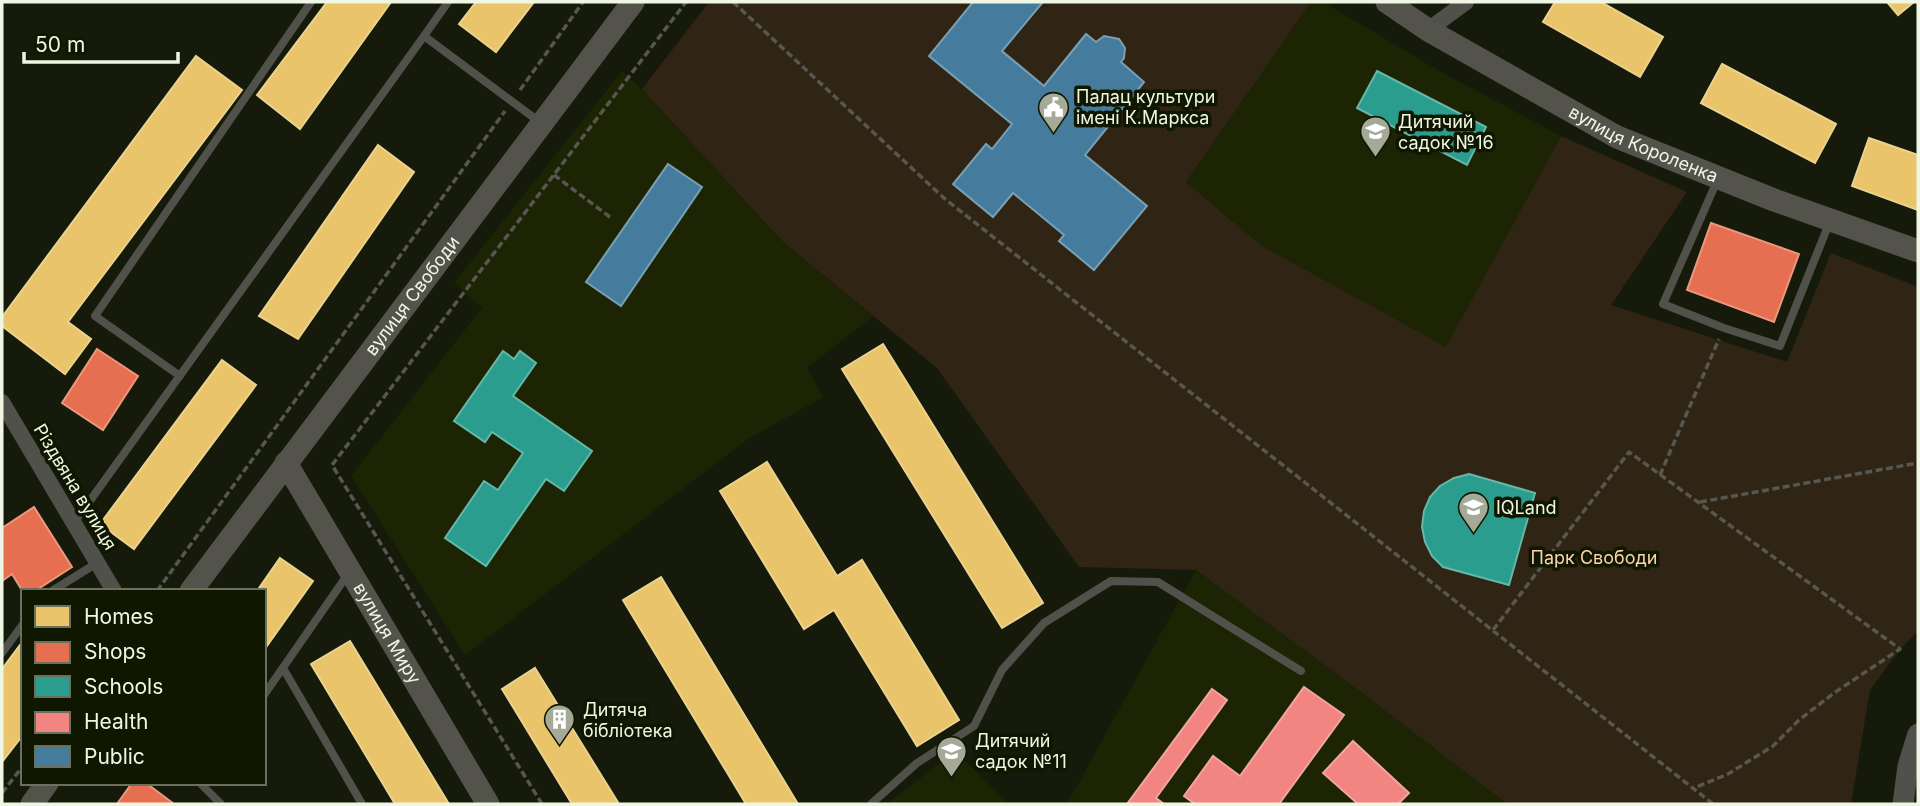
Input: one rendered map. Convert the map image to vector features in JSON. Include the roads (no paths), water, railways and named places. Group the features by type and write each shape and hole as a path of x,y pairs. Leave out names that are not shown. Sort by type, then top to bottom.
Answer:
{"main road":[{"name":"вулиця Свободи","path":"192,589 633,2"},
{"name":"вулиця Короленка","path":"1387,2 1428,30 1617,137 1718,178 1918,251"},
{"name":"вулиця Миру","path":"286,463 488,804"},
{"path":"32,804 46,785"}],"street":[{"path":"1428,30 1466,2"},
{"name":"Різдвяна вулиця","path":"2,402 113,589"},
{"path":"1903,804 1918,734"}],"lane":[{"path":"180,376 95,316 311,2"},
{"path":"74,523 448,2"},
{"path":"424,36 542,124"},
{"path":"1718,178 1663,304 1724,328 1780,346 1830,220"},
{"path":"54,589 97,563"},
{"path":"266,692 349,572"},
{"path":"871,804 916,763 974,726 1002,670 1044,623 1111,581 1158,582 1301,671"},
{"path":"2,653 21,627"},
{"path":"283,668 362,804"},
{"path":"202,785 220,804"}],"place":[{"name":"Палац культури імені К.Маркса","path":"1053,134"},
{"name":"Дитячий садок №16","path":"1375,159"},
{"name":"IQLand","path":"1473,535"},
{"name":"Дитяча бібліотека","path":"560,747"},
{"name":"Дитячий садок №11","path":"952,778"}],"park label":[{"name":"Парк Свободи","path":"1594,558"}]}
